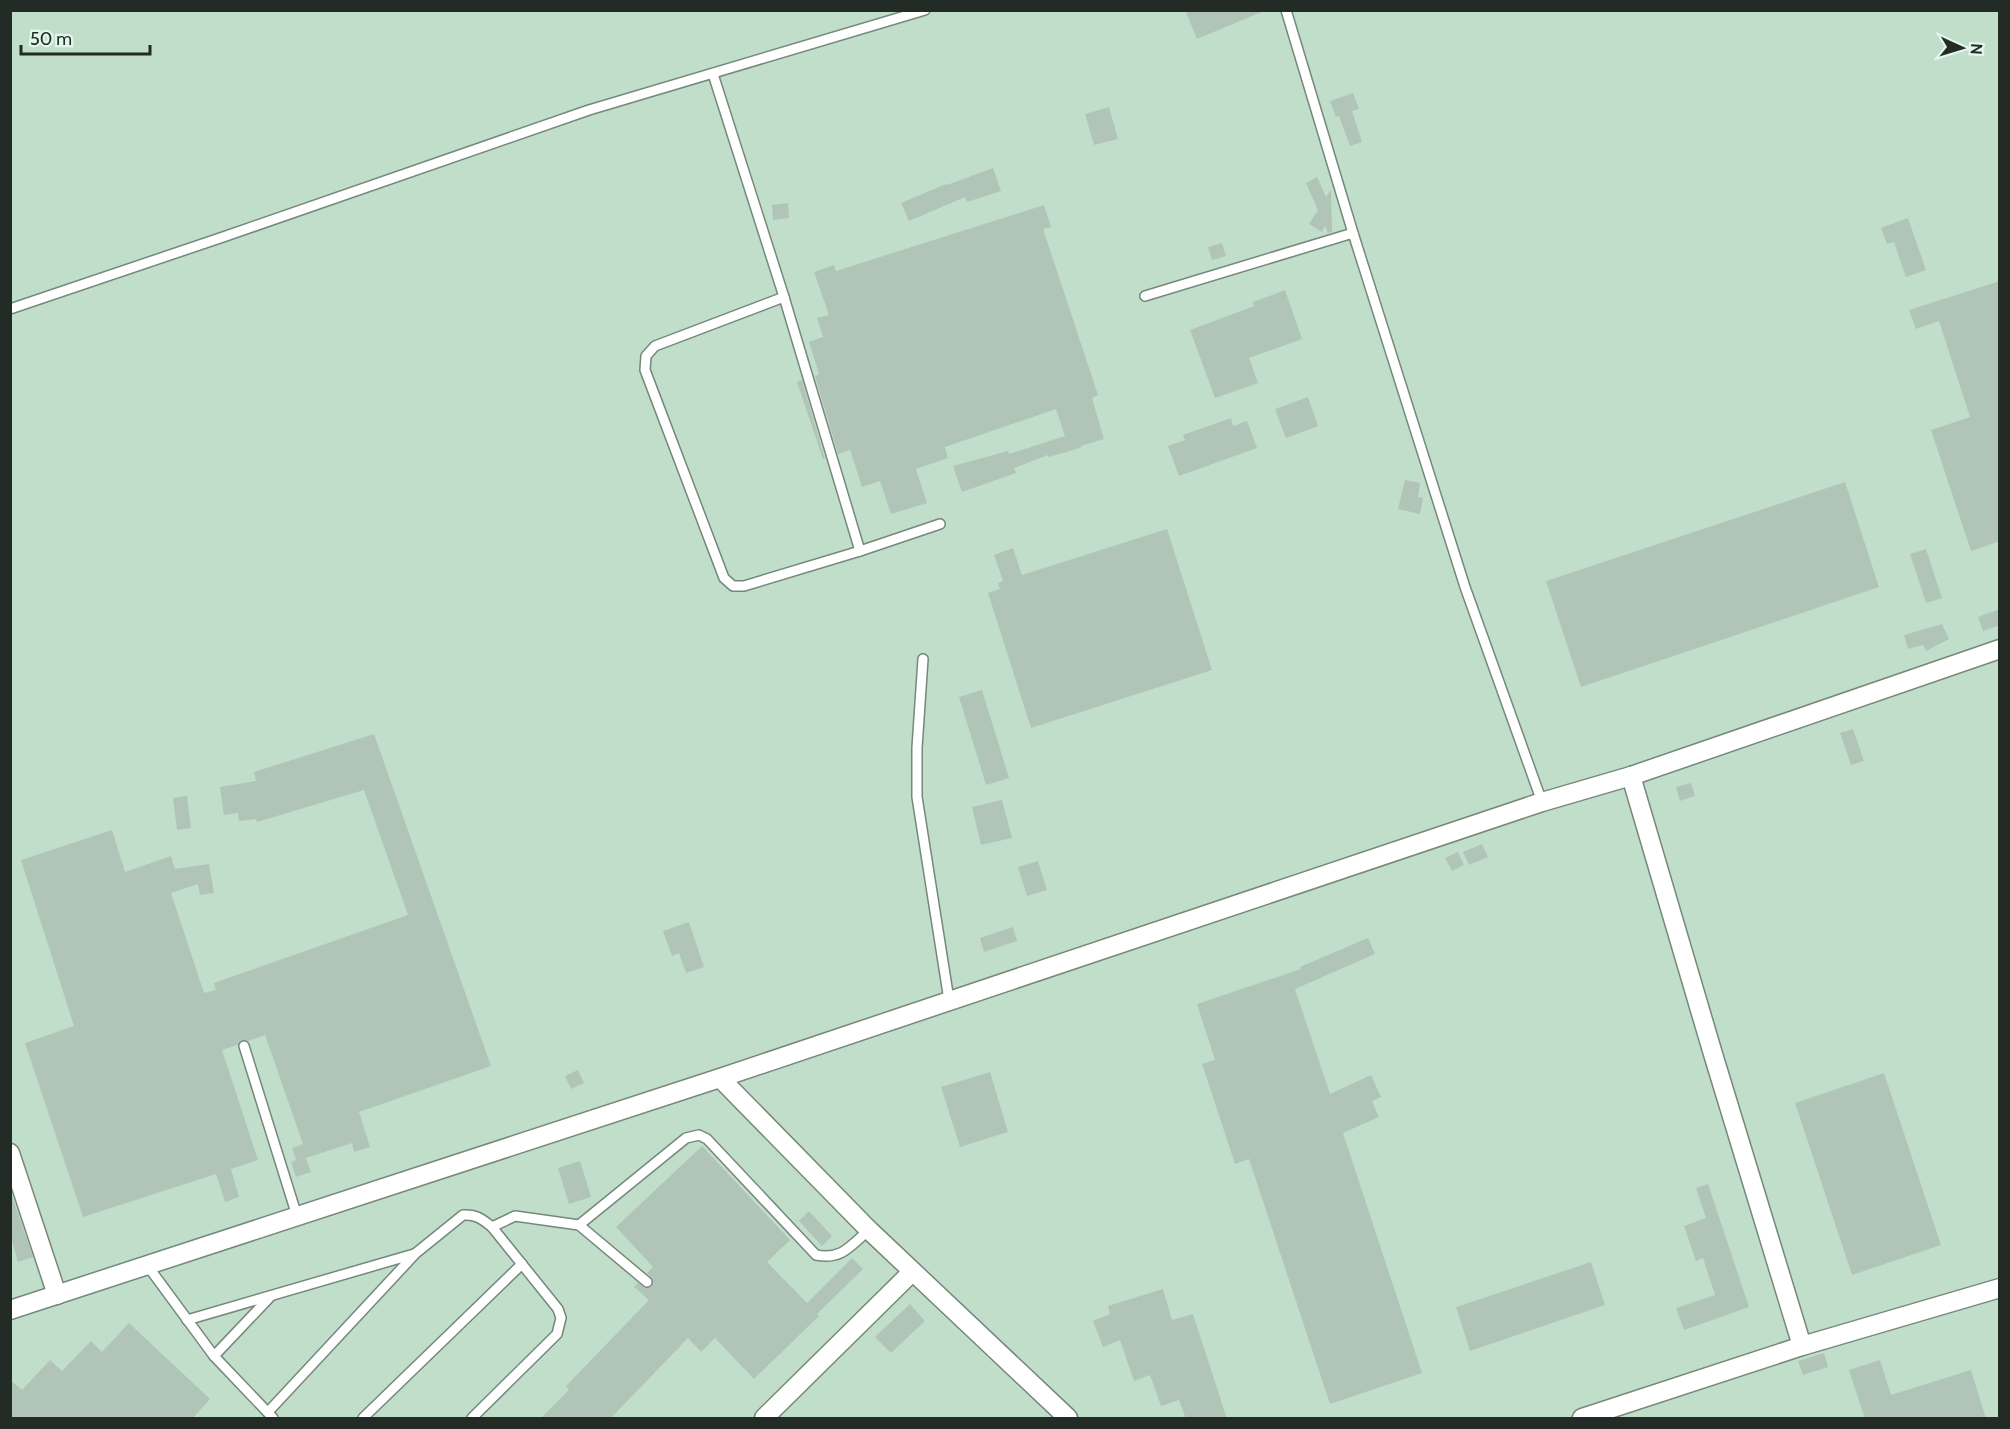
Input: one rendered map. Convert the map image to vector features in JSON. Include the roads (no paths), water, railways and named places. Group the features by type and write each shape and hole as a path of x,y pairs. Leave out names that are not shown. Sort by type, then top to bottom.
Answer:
{"street":[{"path":"10,1310 720,1078 1542,802 1631,776 2000,649"},
{"path":"1631,776 1802,1346"},
{"path":"720,1078 869,1230 1068,1419"},
{"path":"10,1153 57,1295"},
{"path":"764,1419 912,1272"},
{"path":"1581,1419 1802,1346 2000,1288"}],"lane":[{"path":"10,309 589,110 925,10"},
{"path":"1287,10 1353,233 1466,587 1542,802"},
{"path":"713,74 784,297 860,551"},
{"path":"1144,296 1353,233"},
{"path":"784,297 656,346 646,356 645,370 724,578 733,586 744,586 940,524"},
{"path":"923,659 916,748 916,797 949,1000"},
{"path":"244,1047 297,1216"},
{"path":"579,1224 686,1138 699,1135 707,1139 816,1255 827,1257 838,1255 869,1230"},
{"path":"147,1265 214,1356 270,1415 417,1253 463,1215 471,1214 480,1217 492,1227 522,1264 558,1309 561,1318 557,1334 472,1419"},
{"path":"492,1227 515,1216 579,1224 647,1282"},
{"path":"187,1320 417,1253"},
{"path":"363,1419 522,1264"},
{"path":"214,1356 272,1295"}]}
